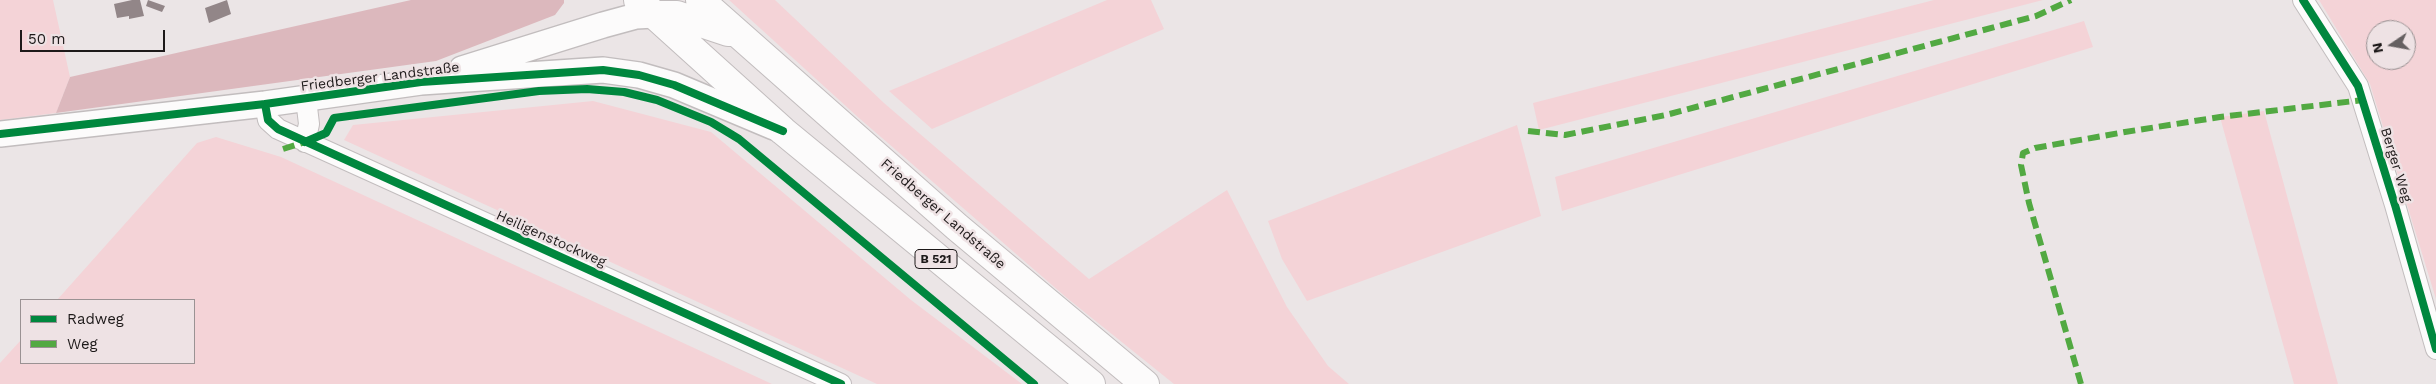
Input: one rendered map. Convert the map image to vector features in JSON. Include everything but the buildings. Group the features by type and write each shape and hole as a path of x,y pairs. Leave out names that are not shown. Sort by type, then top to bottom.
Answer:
{"main road":[{"name":"B 521","path":"700,0 746,39"},
{"path":"646,7 692,19 746,39"},
{"name":"Friedberger Landstraße","path":"646,7 783,131 1091,384"},
{"name":"Friedberger Landstraße","path":"746,39 971,239 1146,384"}],"street":[{"name":"Berger Weg","path":"2303,0 2358,86 2435,339"},
{"name":"Friedberger Landstraße","path":"421,82 636,16 646,7"},
{"name":"Friedberger Landstraße","path":"0,134 306,99 421,82 603,70 639,75 711,99 783,131"},
{"path":"305,142 309,124 306,99"},
{"name":"Heiligenstockweg","path":"265,104 268,120 278,130 841,384"}],"shaded area":[{"path":"0,0 53,0 70,77 56,113 0,120"},
{"path":"411,0 564,0 564,3 555,15 436,61 56,113 70,77"},
{"path":"729,0 775,0 884,103 1089,279 1227,190 1287,307 1328,366 1349,384 1174,384 1067,298 859,118"},
{"path":"1107,0 1151,0 1164,29 932,129 889,91"},
{"path":"1934,0 2043,0 1539,130 1533,103"},
{"path":"2319,0 2436,0 2436,299 2370,84"},
{"path":"2084,21 2093,47 1562,211 1555,177"},
{"path":"593,101 711,132 911,300 1022,384 877,384 344,140 353,125"},
{"path":"2264,111 2338,384 2294,384 2220,117"},
{"path":"1517,125 1541,216 1307,301 1282,259 1268,221"},
{"path":"216,137 281,157 772,384 0,384 0,363 20,341 20,364 195,364 195,299 58,299 197,143"}],"marked path":[{"path":"1528,131 1565,135 1666,115 2036,16 2071,0"},
{"path":"2081,384 2029,203 2021,165 2023,153 2035,148 2220,117 2363,100"},
{"path":"283,149 305,142"}],"cycle path":[{"path":"2303,0 2358,86 2395,205 2436,349"},
{"path":"0,134 265,104 421,82 603,70 639,75 674,85 783,131"},
{"path":"305,142 326,133 334,118 539,91 587,89 624,92 657,100 711,122 739,139 1034,384"},
{"path":"265,104 268,120 278,129 841,384"}]}
